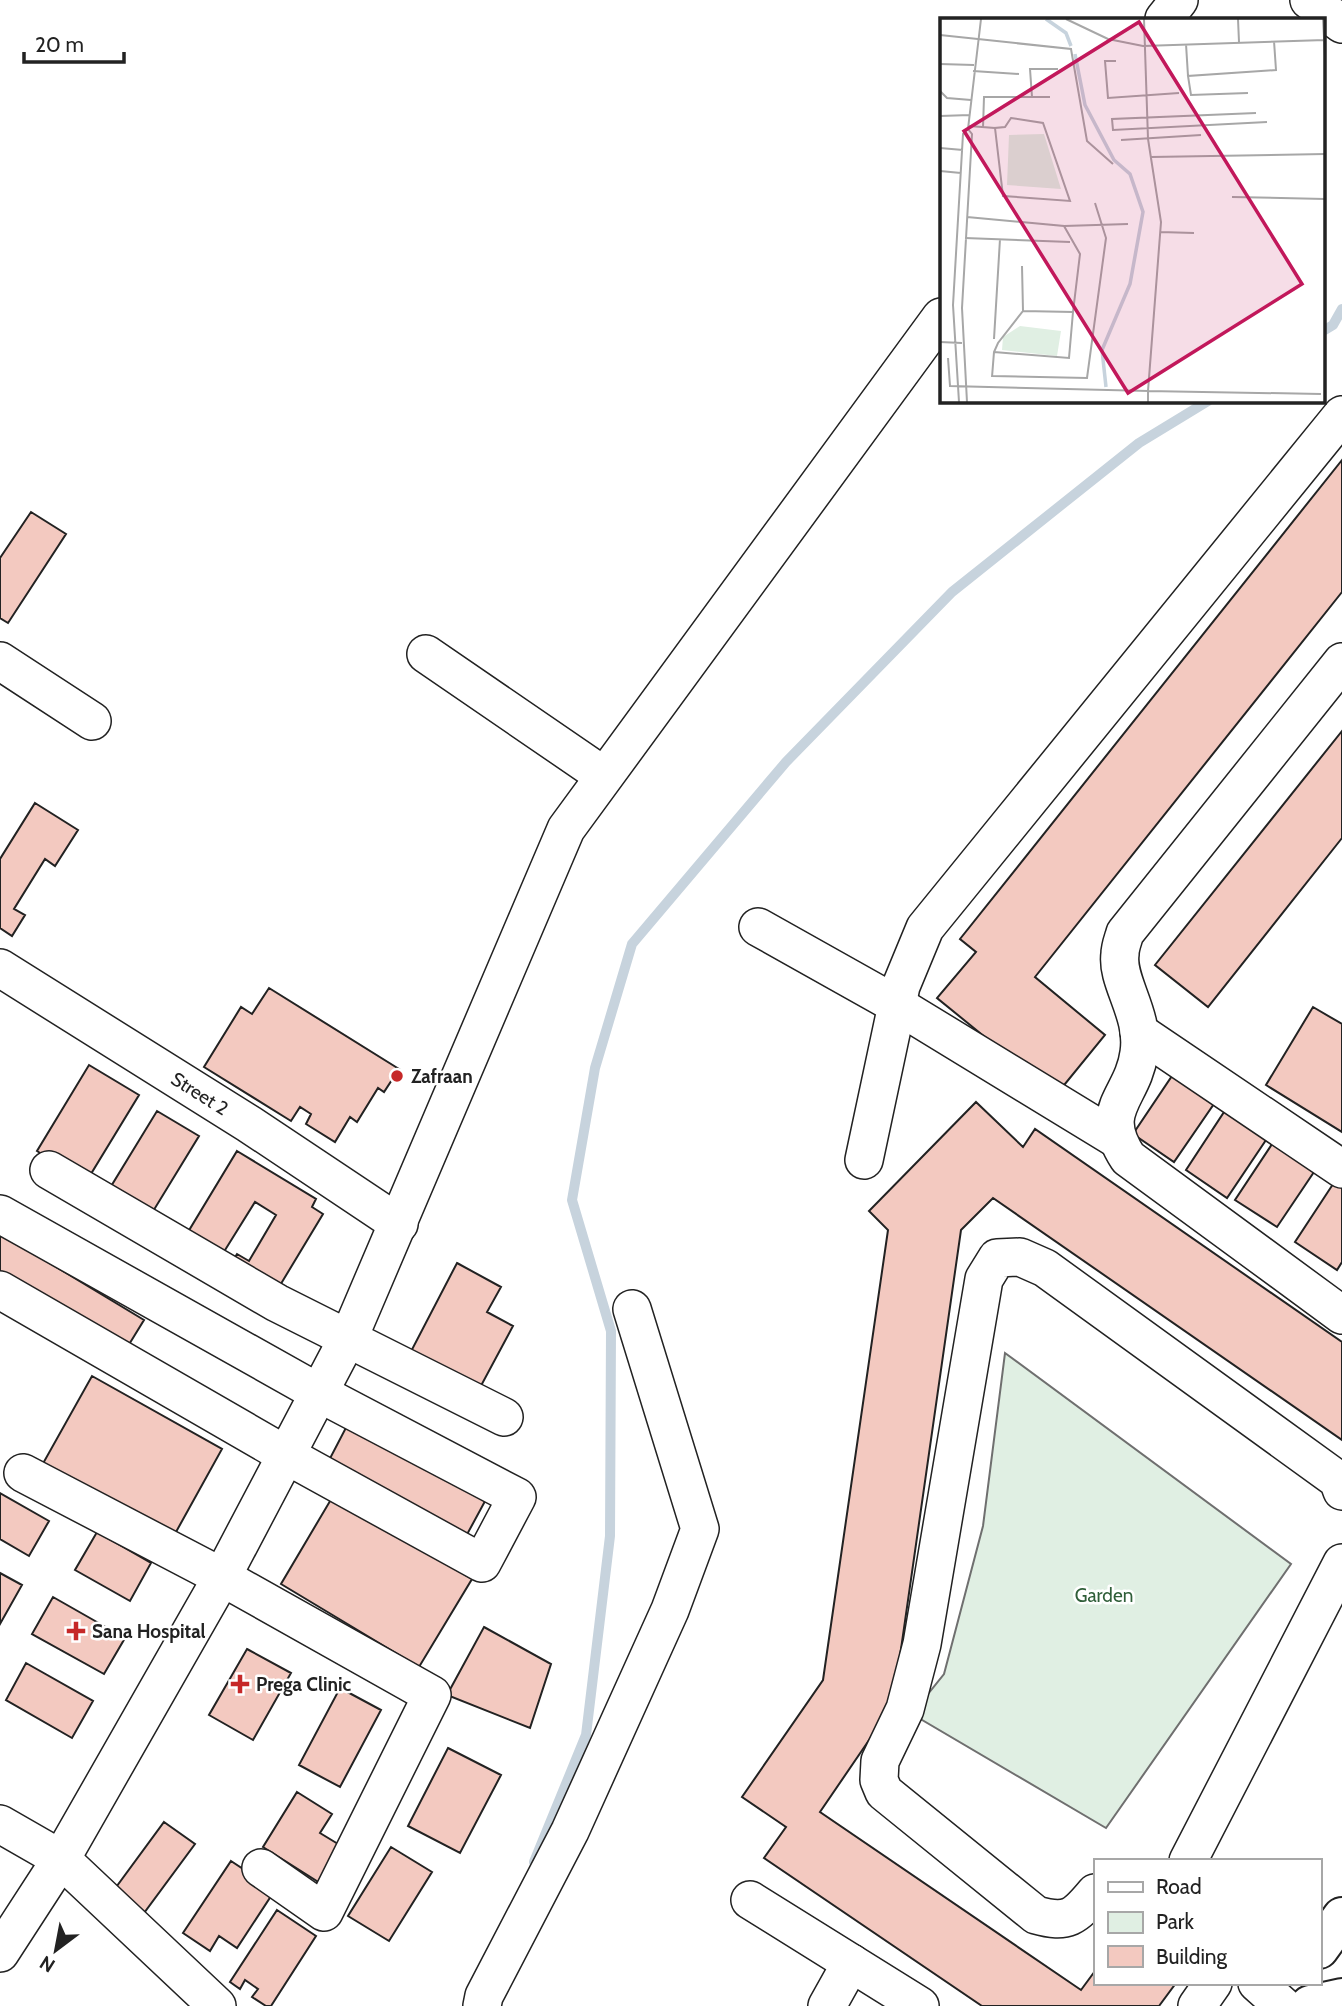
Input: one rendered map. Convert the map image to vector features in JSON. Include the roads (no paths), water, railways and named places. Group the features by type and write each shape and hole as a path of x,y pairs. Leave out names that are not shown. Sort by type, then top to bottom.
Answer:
{"main road":[{"path":"1321,1946 1342,1917"}],"street":[{"path":"1165,18 1179,0"},
{"path":"1308,0 1342,24"},
{"path":"0,1953 61,1859 222,1577 347,1339 399,1224 566,829 940,318"},
{"path":"864,1160 901,986 925,928 1342,415"},
{"path":"426,654 604,776"},
{"path":"0,662 92,721"},
{"path":"1115,1138 1115,1111 1139,1055 1140,1023 1119,956 1125,933 1342,662"},
{"path":"758,928 897,1005 1115,1138 1128,1158 1342,1315"},
{"name":"Street 2","path":"0,968 204,1095 399,1224"},
{"path":"1139,1032 1342,1170"},
{"path":"49,1170 277,1303 505,1417"},
{"path":"0,1214 318,1393 517,1497 482,1563 286,1455 0,1290"},
{"path":"1094,1894 1078,1913 1059,1921 1036,1916 884,1792 879,1780 880,1761 905,1709 922,1644 984,1279 996,1258 1020,1257 1045,1268 1338,1480 1342,1491"},
{"path":"482,2006 484,1996 570,1831 670,1610 700,1529 632,1309"},
{"path":"23,1473 222,1577 432,1695 324,1912 261,1868"},
{"path":"1189,1859 1342,1563"},
{"path":"0,1824 61,1859 217,2006"},
{"path":"750,1900 920,2006"},
{"path":"827,2006 851,1963"},
{"path":"1197,2006 1212,1985"},
{"path":"1264,1985 1311,2000"}],"waterway":[{"path":"1324,330 1333,325 1342,309"},
{"path":"534,1862 586,1735 610,1536 611,1331 572,1200 595,1068 632,944 786,762 952,592 1139,443 1206,402"}],"place":[{"name":"Zafraan","path":"397,1076"},
{"name":"Sana Hospital","path":"76,1631"},
{"name":"Prega Clinic","path":"240,1684"}],"park label":[{"name":"Garden","path":"1104,1595"}]}
